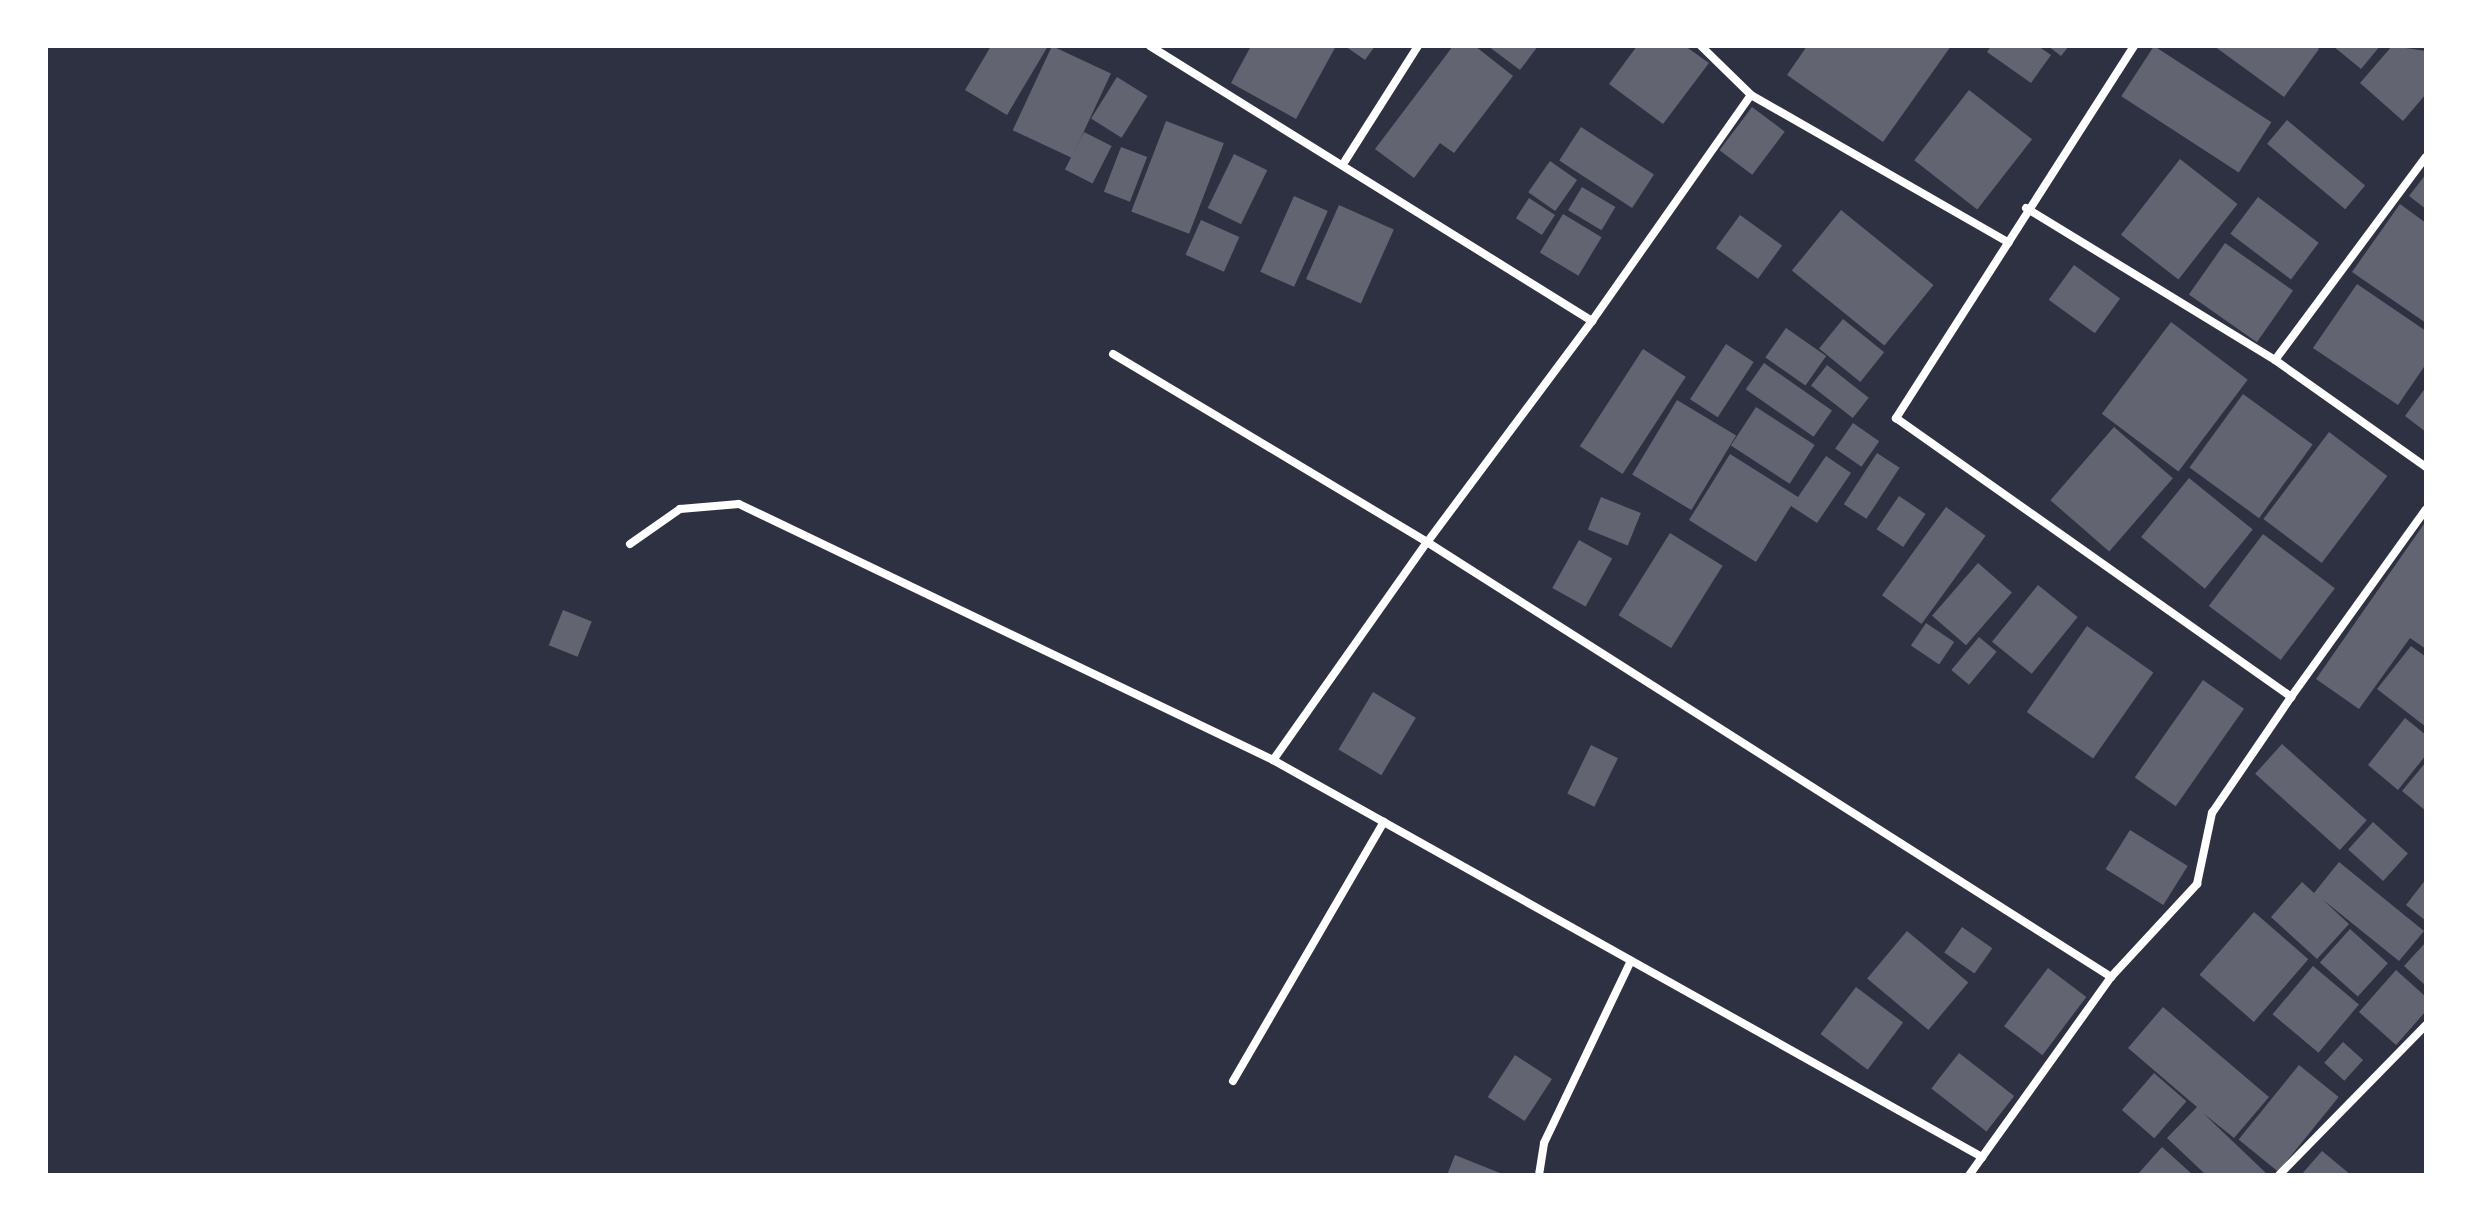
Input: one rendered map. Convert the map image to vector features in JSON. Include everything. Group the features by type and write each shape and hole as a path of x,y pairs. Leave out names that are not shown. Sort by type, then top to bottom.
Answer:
{"street":[{"path":"1150,46 1345,161 1592,321"},
{"path":"1345,161 1418,46"},
{"path":"1701,46 1751,95 2009,243"},
{"path":"2134,46 2026,208 2009,243 1896,418 2291,697"},
{"path":"1273,760 1427,542 1592,321 1751,95"},
{"path":"2275,360 2426,157"},
{"path":"2026,208 2275,360 2426,467"},
{"path":"1113,354 1427,542 2111,977"},
{"path":"630,544 680,509 739,504 1273,760 1982,1157"},
{"path":"1969,1175 2111,977 2197,884 2212,813 2426,509"},
{"path":"1233,1081 1384,822"},
{"path":"1539,1175 1544,1143 1631,961"},
{"path":"2279,1175 2426,1025"}],"building":[{"path":"991,46 1048,46 1007,115 965,90"},
{"path":"1052,46 1111,73 1072,158 1013,130"},
{"path":"1251,46 1336,46 1296,119 1231,83"},
{"path":"1345,46 1375,46 1365,60"},
{"path":"1453,46 1475,46 1513,76 1454,153 1440,143 1414,178 1375,149"},
{"path":"1488,46 1538,46 1520,70"},
{"path":"1637,46 1685,46 1709,63 1663,124 1609,84"},
{"path":"1807,46 1951,46 1883,142 1787,75"},
{"path":"1991,46 2038,46 2051,55 2031,83 1987,52"},
{"path":"2048,46 2069,46 2061,56"},
{"path":"2154,46 2271,122 2239,173 2121,96"},
{"path":"2214,46 2315,46 2319,49 2284,97"},
{"path":"2333,46 2380,46 2361,69"},
{"path":"2392,46 2426,51 2426,94 2403,121 2360,83"},
{"path":"1117,77 1148,96 1122,138 1091,119"},
{"path":"1969,90 2032,139 1977,209 1914,160"},
{"path":"1752,107 1785,132 1752,175 1720,150"},
{"path":"2287,120 2365,186 2345,209 2267,144"},
{"path":"1166,121 1224,143 1189,234 1131,212"},
{"path":"1581,127 1654,174 1632,208 1559,161"},
{"path":"1084,132 1112,146 1093,183 1065,169"},
{"path":"1121,147 1147,157 1130,202 1104,192"},
{"path":"1234,154 1267,170 1241,224 1208,208"},
{"path":"2180,159 2238,204 2178,280 2121,235"},
{"path":"1550,161 1577,180 1555,211 1528,192"},
{"path":"2426,174 2426,209 2409,196"},
{"path":"1582,187 1615,207 1602,230 1568,210"},
{"path":"1294,196 1328,211 1294,287 1260,272"},
{"path":"2258,197 2319,243 2291,279 2230,234"},
{"path":"1529,198 1555,215 1542,235 1516,218"},
{"path":"2400,204 2426,223 2426,323 2352,272"},
{"path":"1339,205 1394,229 1361,303 1306,279"},
{"path":"1841,210 1933,285 1884,346 1792,271"},
{"path":"1563,214 1602,237 1578,276 1540,253"},
{"path":"1740,215 1782,246 1758,279 1716,248"},
{"path":"1201,220 1239,237 1224,272 1186,255"},
{"path":"2225,243 2293,291 2257,342 2189,295"},
{"path":"2074,265 2120,299 2095,333 2049,300"},
{"path":"2357,284 2426,331 2426,364 2398,405 2313,348"},
{"path":"1843,319 1884,352 1860,382 1819,349"},
{"path":"2171,322 2248,380 2178,472 2102,414"},
{"path":"1786,328 1826,356 1805,386 1765,357"},
{"path":"1726,344 1754,362 1718,417 1690,399"},
{"path":"1643,349 1686,377 1623,474 1580,446"},
{"path":"1764,363 1832,411 1814,437 1746,389"},
{"path":"1827,365 1869,398 1853,418 1811,385"},
{"path":"2426,387 2426,432 2405,416"},
{"path":"2243,394 2313,445 2259,518 2190,468"},
{"path":"1677,400 1736,436 1691,510 1632,475"},
{"path":"1756,407 1815,445 1790,484 1731,446"},
{"path":"1853,423 1879,441 1861,467 1835,448"},
{"path":"2114,427 2173,478 2109,551 2050,500"},
{"path":"2329,432 2387,476 2322,563 2263,519"},
{"path":"1877,453 1900,468 1866,519 1844,504"},
{"path":"1730,454 1798,497 1826,456 1851,473 1817,523 1791,506 1756,562 1689,520"},
{"path":"2189,478 2253,530 2205,589 2141,537"},
{"path":"1899,496 1926,514 1903,547 1877,529"},
{"path":"1601,497 1641,513 1628,546 1588,529"},
{"path":"1946,507 1986,536 1922,624 1882,595"},
{"path":"2426,521 2426,649 2410,638 2359,709 2316,679"},
{"path":"1670,533 1723,566 1671,648 1619,615"},
{"path":"2263,534 2335,588 2281,660 2209,606"},
{"path":"1579,540 1612,558 1586,607 1552,588"},
{"path":"1978,563 2012,593 1966,645 1932,616"},
{"path":"2038,585 2078,617 2032,674 1992,642"},
{"path":"563,610 592,622 578,657 549,645"},
{"path":"1926,623 1954,642 1939,664 1911,645"},
{"path":"2087,626 2153,672 2093,758 2027,712"},
{"path":"1979,637 1997,652 1969,685 1951,670"},
{"path":"2411,646 2426,657 2426,727 2377,689"},
{"path":"2203,680 2244,709 2176,806 2135,777"},
{"path":"1373,692 1416,718 1381,775 1338,749"},
{"path":"2405,718 2426,735 2426,755 2398,790 2368,765"},
{"path":"2282,744 2367,820 2340,850 2255,774"},
{"path":"1591,745 1618,758 1594,807 1567,794"},
{"path":"2426,762 2426,811 2402,791"},
{"path":"2373,822 2408,853 2383,881 2348,849"},
{"path":"2130,830 2188,866 2163,905 2106,869"},
{"path":"2339,862 2424,931 2399,961 2322,899 2349,924 2317,959 2271,917 2302,882 2314,893"},
{"path":"2426,879 2426,921 2406,905"},
{"path":"2254,912 2308,959 2254,1022 2200,975"},
{"path":"1962,927 1992,948 1975,974 1944,952"},
{"path":"2350,929 2388,963 2358,997 2320,962"},
{"path":"1907,931 1968,982 1928,1030 1867,978"},
{"path":"2426,942 2426,986 2404,966"},
{"path":"2313,966 2359,1005 2318,1053 2273,1014"},
{"path":"2048,968 2086,997 2042,1055 2004,1026"},
{"path":"2396,970 2426,997 2426,1011 2396,1045 2359,1012"},
{"path":"1856,987 1903,1023 1868,1070 1820,1034"},
{"path":"2163,1007 2269,1097 2234,1138 2203,1113 2268,1175 2206,1175 2167,1138 2197,1107 2128,1048"},
{"path":"2343,1042 2363,1060 2344,1081 2324,1063"},
{"path":"1959,1053 2014,1096 1986,1132 1931,1088"},
{"path":"1515,1055 1552,1079 1525,1121 1488,1097"},
{"path":"2299,1065 2339,1097 2278,1172 2239,1140"},
{"path":"2154,1073 2186,1101 2154,1138 2122,1110"},
{"path":"2162,1147 2193,1175 2137,1175"},
{"path":"2322,1151 2351,1175 2301,1175"},
{"path":"1455,1155 1505,1175 1447,1175"}]}
